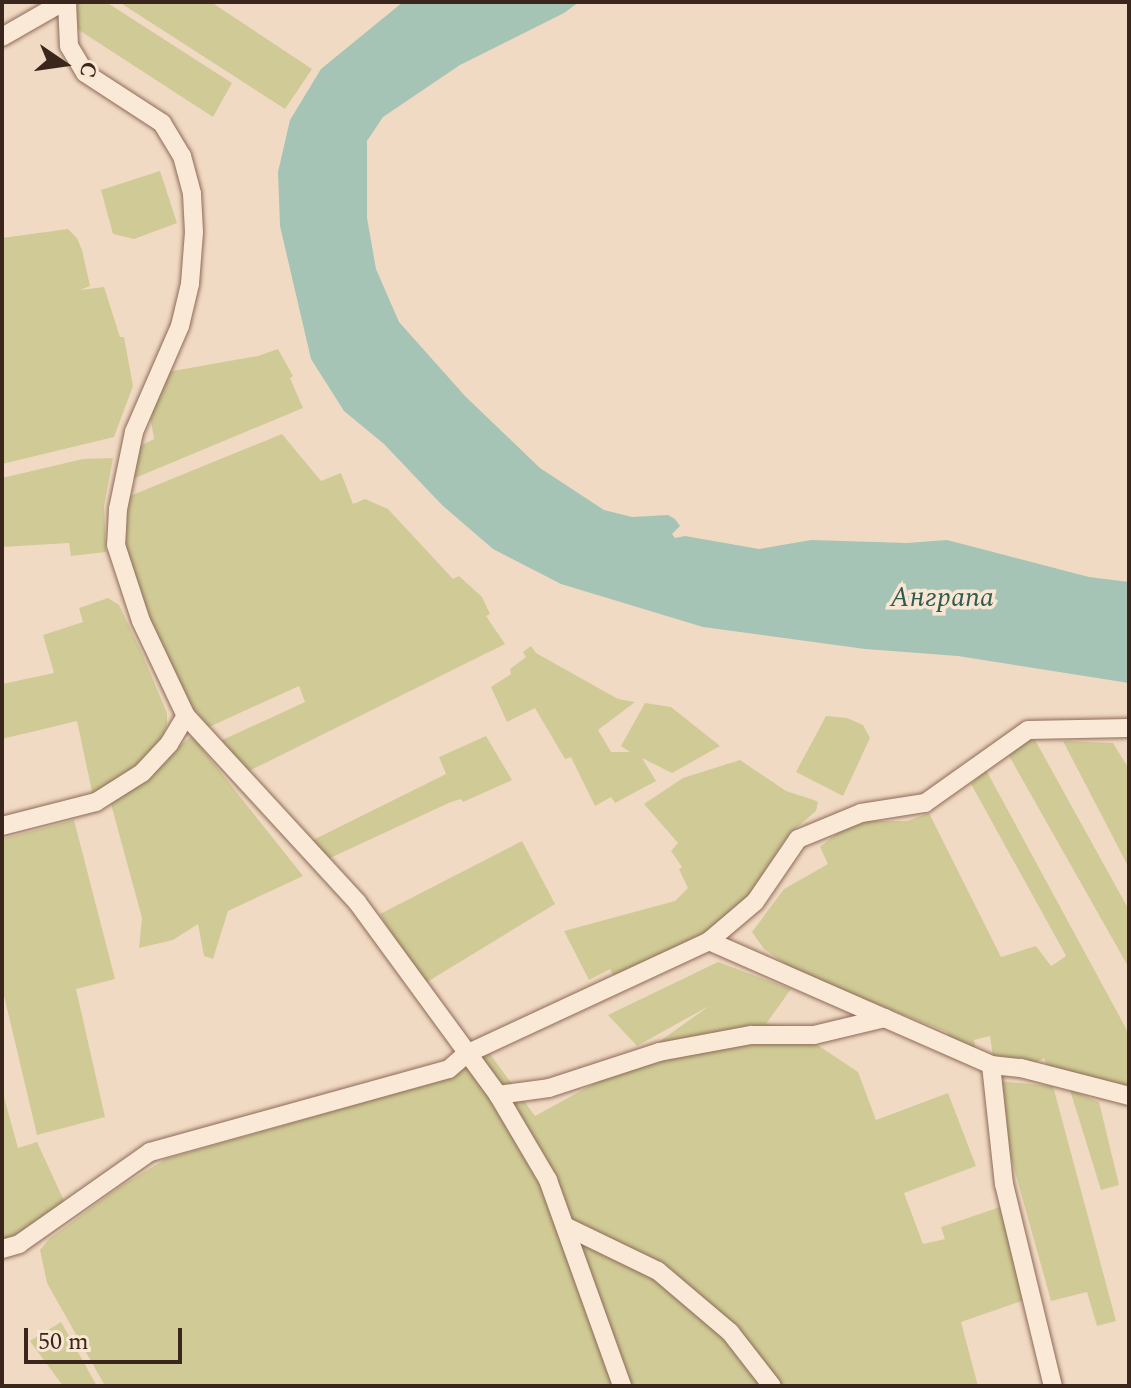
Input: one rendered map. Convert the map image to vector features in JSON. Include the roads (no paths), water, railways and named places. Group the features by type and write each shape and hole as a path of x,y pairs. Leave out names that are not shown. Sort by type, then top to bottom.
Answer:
{"street":[{"path":"2,37 65,2 69,46 85,73 162,123 182,156 192,194 194,232 190,284 180,326 134,432 120,497 116,545 141,621 186,716 357,902 498,1095 548,1180 622,1386"},
{"path":"2,826 96,802 142,773 169,744 186,716"},
{"path":"2,1249 19,1244 150,1152 449,1069 466,1054 709,941 755,902 798,839 861,813 925,803 1028,730 1129,728"},
{"path":"709,941 991,1065 1021,1068 1129,1096"},
{"path":"498,1095 549,1088 659,1052 751,1035 814,1035 885,1018"},
{"path":"991,1065 1004,1184 1053,1386"},
{"path":"565,1226 658,1271 730,1332 772,1386"}],"water":[{"name":"Анграпа","path":"403,2 579,2 564,13 460,65 383,117 367,141 367,218 376,269 399,322 465,396 540,468 604,510 632,517 668,515 680,526 672,534 675,538 685,536 759,549 811,540 907,543 947,540 1089,577 1129,582 1129,683 958,656 865,649 703,627 561,584 493,549 442,505 384,444 344,411 311,359 280,226 278,172 290,120 321,69"}]}
